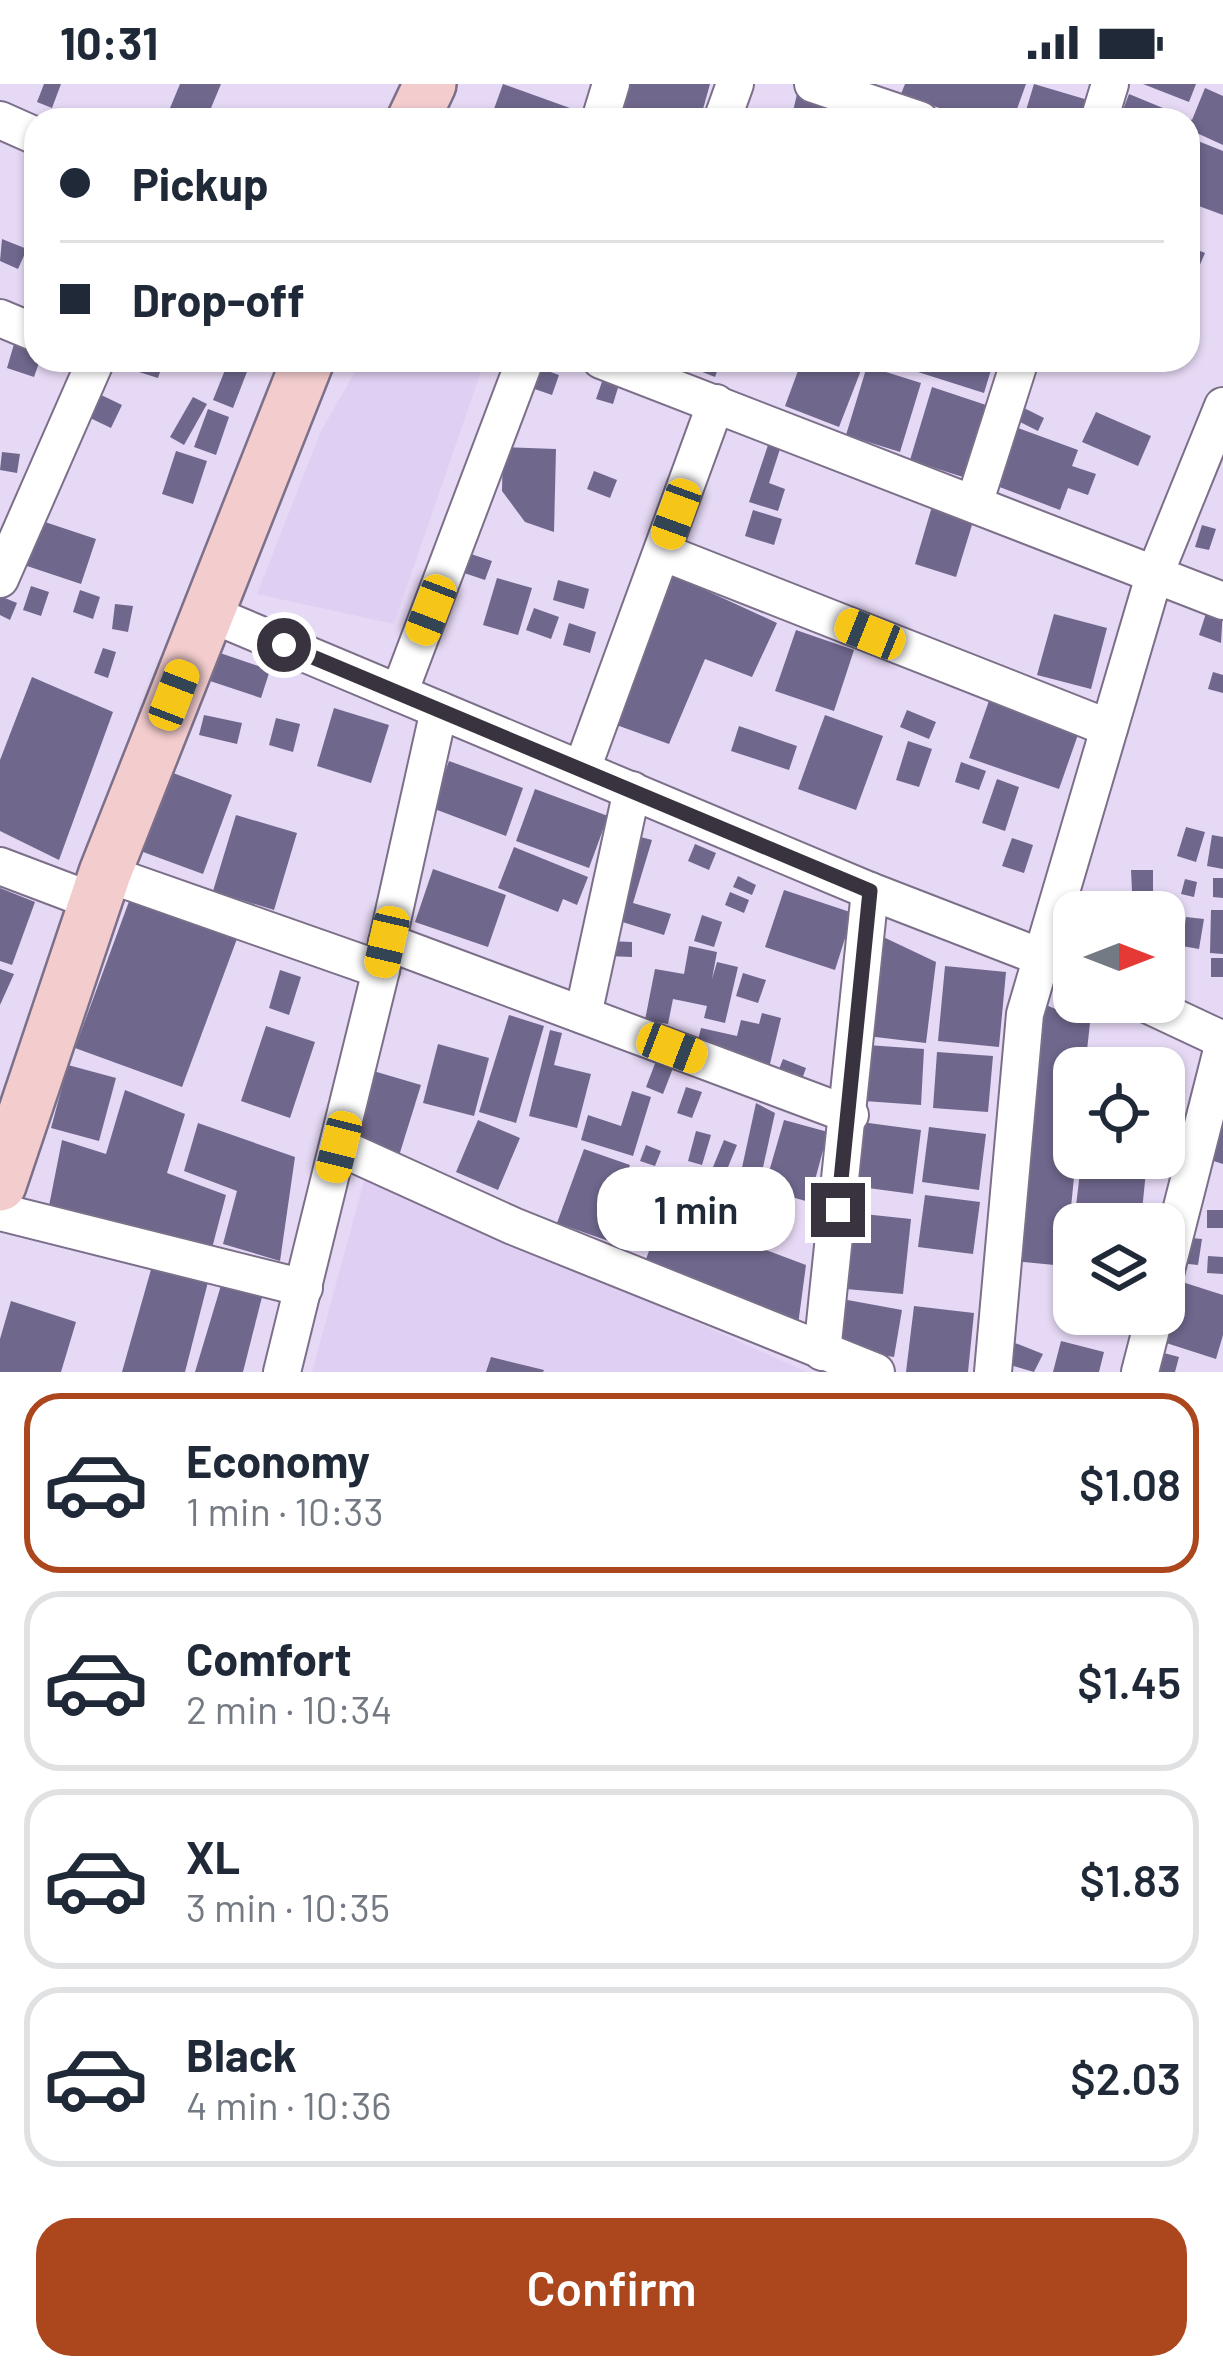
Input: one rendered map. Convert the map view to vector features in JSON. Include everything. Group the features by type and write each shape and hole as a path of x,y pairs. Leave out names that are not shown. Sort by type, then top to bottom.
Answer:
{"street":[{"path":"813,84 884,108"},
{"path":"0,579 17,489 89,372"},
{"path":"0,1185 100,887 303,372"},
{"path":"399,693 521,372"},
{"path":"644,372 1223,601"},
{"path":"974,504 1017,372"},
{"path":"582,769 716,403"},
{"path":"1073,891 1109,728 1154,576 1223,406"},
{"path":"662,552 1109,728"},
{"path":"206,612 870,891 1053,960"},
{"path":"282,1372 439,710"},
{"path":"584,1015 632,790"},
{"path":"0,866 384,956 584,1015 850,1115"},
{"path":"822,1352 870,891"},
{"path":"993,1372 1025,1014 1053,968"},
{"path":"1183,1023 1223,1043 1183,1203"},
{"path":"339,1147 513,1226 876,1372"},
{"path":"0,1212 304,1288"},
{"path":"1140,1372 1150,1335"}],"shaded area":[{"path":"355,372 481,372 394,624 257,594 321,431"},
{"path":"366,1174 807,1372 312,1372"}],"building":[{"path":"44,84 61,84 52,108 37,102"},
{"path":"180,84 221,84 211,108 170,108"},
{"path":"503,84 570,108 494,108"},
{"path":"626,84 710,84 703,108 620,108"},
{"path":"905,84 1026,84 1017,108 939,108 901,94"},
{"path":"1034,84 1088,100 1086,108 1027,108"},
{"path":"1143,84 1196,84 1189,102"},
{"path":"1205,88 1223,96 1223,145 1200,134 1197,108"},
{"path":"797,94 849,106 849,108 794,108"},
{"path":"1129,94 1163,108 1124,108"},
{"path":"1200,142 1223,151 1223,215 1200,206"},
{"path":"2,239 24,248 18,269 0,261"},
{"path":"14,344 24,347 24,372 36,372 34,377 7,368"},
{"path":"224,372 247,372 233,408 213,400"},
{"path":"528,372 559,375 552,395 523,385"},
{"path":"798,372 860,372 839,427 785,406"},
{"path":"865,372 886,372 921,383 900,452 846,435"},
{"path":"918,372 990,372 984,393"},
{"path":"605,373 621,378 613,404 596,399"},
{"path":"932,387 989,406 966,478 910,460"},
{"path":"97,393 122,405 111,428 86,416"},
{"path":"193,397 207,404 184,445 170,437"},
{"path":"1018,405 1044,418 1038,431 1012,418"},
{"path":"208,409 229,417 216,455 194,447"},
{"path":"1096,412 1151,436 1138,466 1082,442"},
{"path":"1010,425 1078,450 1072,466 1096,474 1088,495 1068,488 1060,510 989,483"},
{"path":"768,445 780,449 769,483 785,489 778,511 749,502"},
{"path":"503,447 556,449 554,532 525,522 502,491"},
{"path":"176,451 207,461 193,504 162,494"},
{"path":"2,452 20,454 17,473 0,470"},
{"path":"594,471 617,480 610,498 587,489"},
{"path":"933,503 975,515 956,577 915,564"},
{"path":"753,510 782,519 774,545 745,536"},
{"path":"33,518 96,539 81,584 18,563"},
{"path":"1202,525 1216,529 1209,550 1195,547"},
{"path":"468,553 492,561 485,580 461,572"},
{"path":"668,573 777,623 752,677 705,659 669,744 611,723"},
{"path":"497,578 532,588 518,635 483,625"},
{"path":"558,580 589,589 584,609 553,600"},
{"path":"31,586 49,592 41,616 23,610"},
{"path":"80,590 100,597 93,619 73,612"},
{"path":"0,596 17,603 10,620 0,615"},
{"path":"115,604 133,606 128,632 112,629"},
{"path":"1209,604 1223,608 1221,643 1199,635"},
{"path":"534,608 559,617 551,639 526,630"},
{"path":"1054,614 1107,628 1091,689 1037,675"},
{"path":"569,623 596,632 590,653 563,645"},
{"path":"796,630 854,650 834,711 775,691"},
{"path":"103,648 116,652 108,678 94,673"},
{"path":"220,653 270,670 261,698 210,681"},
{"path":"1213,672 1223,675 1223,693 1208,689"},
{"path":"32,677 113,712 59,860 0,831 0,760"},
{"path":"991,695 1081,726 1059,789 969,758"},
{"path":"334,708 389,725 371,783 317,766"},
{"path":"907,710 936,722 929,739 900,727"},
{"path":"204,715 242,723 237,744 199,735"},
{"path":"825,715 883,736 856,810 798,789"},
{"path":"276,718 300,724 293,752 269,745"},
{"path":"739,726 797,746 789,770 731,751"},
{"path":"908,741 932,749 919,787 896,780"},
{"path":"449,761 523,788 506,836 432,808"},
{"path":"961,762 986,771 979,790 955,782"},
{"path":"165,770 232,795 203,874 135,849"},
{"path":"997,779 1019,787 1005,831 982,823"},
{"path":"535,789 608,816 589,868 516,841"},
{"path":"236,815 297,833 274,910 213,891"},
{"path":"1186,827 1205,832 1196,862 1177,856"},
{"path":"1212,835 1223,837 1223,869 1207,866"},
{"path":"637,836 652,840 633,903 671,914 664,935 613,919"},
{"path":"1012,838 1033,845 1024,873 1002,866"},
{"path":"695,844 716,853 709,870 688,861"},
{"path":"514,847 588,877 577,905 563,899 558,912 498,888"},
{"path":"433,869 506,895 488,947 415,922"},
{"path":"1131,870 1153,870 1153,891 1132,891"},
{"path":"738,876 756,885 752,895 733,887"},
{"path":"1213,878 1223,878 1223,898 1213,897"},
{"path":"1185,879 1197,882 1194,897 1182,891"},
{"path":"0,888 35,902 12,965 0,961"},
{"path":"784,890 853,913 835,970 765,947"},
{"path":"730,892 749,900 744,913 725,905"},
{"path":"131,896 238,936 182,1087 75,1048"},
{"path":"1211,910 1223,910 1223,954 1210,953"},
{"path":"702,915 722,922 714,947 694,941"},
{"path":"1186,917 1204,919 1199,949 1185,947"},
{"path":"879,935 936,962 926,1043 867,1036"},
{"path":"608,941 632,942 632,957 608,956"},
{"path":"689,946 717,952 712,979 717,962 738,967 725,1023 704,1018 707,1006 673,999 668,1024 645,1020 655,969 684,974"},
{"path":"1211,958 1223,958 1223,977 1211,977"},
{"path":"945,966 1006,972 999,1047 938,1041"},
{"path":"0,969 14,974 0,1005"},
{"path":"280,970 301,977 289,1015 269,1008"},
{"path":"743,973 766,980 758,1003 736,996"},
{"path":"1041,1003 1053,1008 1053,1023 1090,1023 1087,1047 1053,1047 1053,1179 1074,1179 1071,1203 1053,1203 1053,1265 1014,1261"},
{"path":"762,1013 781,1018 769,1068 750,1063 751,1057 697,1044 701,1028 737,1036 741,1020 759,1024"},
{"path":"509,1015 544,1026 516,1123 479,1112"},
{"path":"266,1026 315,1042 290,1118 241,1101"},
{"path":"550,1030 562,1033 554,1065 591,1074 577,1128 529,1116"},
{"path":"438,1044 489,1058 474,1116 423,1103"},
{"path":"867,1045 924,1049 921,1105 864,1101"},
{"path":"937,1052 993,1056 988,1112 933,1108"},
{"path":"783,1059 806,1068 800,1085 776,1077"},
{"path":"656,1061 673,1068 663,1094 646,1087"},
{"path":"68,1065 116,1078 99,1141 51,1128"},
{"path":"370,1070 421,1085 398,1159 348,1144"},
{"path":"686,1087 702,1092 692,1118 677,1113"},
{"path":"125,1090 185,1114 167,1173 226,1195 211,1252 49,1206 62,1140 106,1154"},
{"path":"632,1091 651,1097 633,1156 581,1140 588,1115 621,1126"},
{"path":"1223,1102 1223,1164 1204,1158"},
{"path":"756,1103 775,1113 760,1181 740,1177"},
{"path":"478,1120 520,1138 498,1190 456,1172"},
{"path":"784,1120 828,1132 809,1202 764,1189"},
{"path":"861,1122 921,1130 913,1194 853,1186"},
{"path":"198,1123 295,1157 280,1261 223,1244 237,1191 184,1171"},
{"path":"929,1127 986,1134 979,1190 922,1182"},
{"path":"696,1131 711,1135 702,1165 688,1161"},
{"path":"724,1140 737,1145 726,1172 713,1167"},
{"path":"646,1145 661,1151 655,1166 640,1161"},
{"path":"584,1149 630,1165 611,1216 625,1222 617,1244 557,1223"},
{"path":"677,1176 726,1194 713,1230 806,1265 798,1325 643,1267"},
{"path":"1079,1179 1145,1179 1143,1203 1076,1203"},
{"path":"925,1195 980,1202 973,1254 918,1247"},
{"path":"1207,1210 1223,1210 1223,1228 1207,1228"},
{"path":"854,1213 911,1219 903,1294 846,1289"},
{"path":"1185,1237 1202,1239 1198,1265 1185,1264"},
{"path":"1208,1256 1223,1257 1223,1274 1207,1273"},
{"path":"152,1266 209,1278 185,1372 122,1372"},
{"path":"222,1282 263,1293 243,1372 195,1372"},
{"path":"1185,1283 1223,1295 1223,1335 1216,1359 1157,1340 1159,1335 1185,1335"},
{"path":"842,1299 902,1310 894,1357 834,1348"},
{"path":"11,1301 76,1322 61,1372 0,1372 0,1339"},
{"path":"914,1306 974,1313 968,1372 906,1372"},
{"path":"1005,1339 1043,1354 1034,1372 996,1361"},
{"path":"1061,1341 1104,1352 1099,1372 1053,1372"},
{"path":"1160,1352 1179,1357 1175,1372 1155,1372"},
{"path":"491,1357 544,1370 486,1372"}],"route":[{"path":"284,645 870,891 838,1210"}]}
